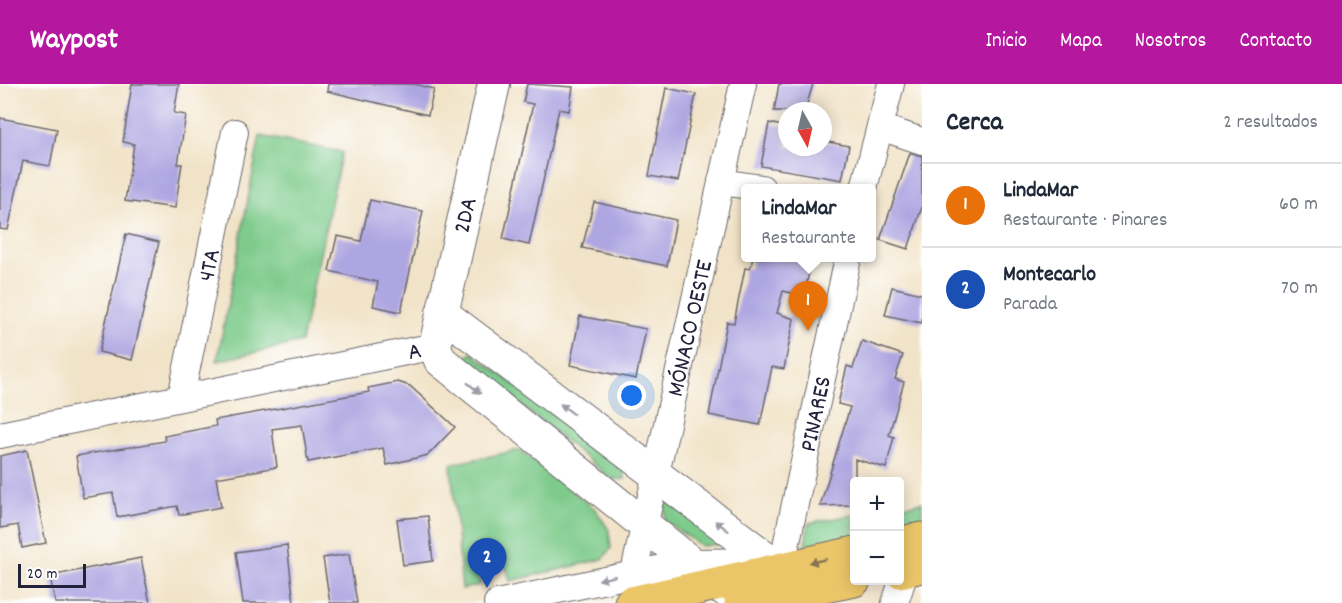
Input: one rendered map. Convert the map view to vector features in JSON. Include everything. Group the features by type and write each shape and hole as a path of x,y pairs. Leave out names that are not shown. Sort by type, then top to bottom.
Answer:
{"main road":[{"path":"633,587 728,593 782,574 850,554"},
{"path":"782,574 850,580"}],"street":[{"name":"2DA","path":"435,346 494,84"},
{"name":"MÓNACO OESTE","path":"633,587 644,526 743,84"},
{"path":"865,184 891,84"},
{"path":"880,127 922,141"},
{"name":"4TA","path":"181,398 235,132"},
{"path":"721,182 741,185"},
{"name":"PINARES","path":"782,574 847,262"},
{"name":"A","path":"442,313 782,574"},
{"name":"A","path":"0,435 435,346 440,360 728,593"},
{"path":"895,603 911,555"},
{"path":"497,603 633,587 691,562 782,574"}],"green space":[{"path":"260,136 342,152 301,342 217,361"},
{"path":"472,353 623,466 625,479 612,479 464,359"},
{"path":"520,450 595,509 609,530 611,548 603,559 510,581 506,567 479,569 480,585 462,589 451,464"},
{"path":"665,499 724,544 701,546 665,521"},
{"path":"922,502 922,524 904,528 904,506"},
{"path":"850,516 850,539 804,549 809,523"}],"building":[{"path":"132,84 179,84 174,113 186,115 178,164 182,164 175,208 125,201 134,144 123,142"},
{"path":"328,84 414,84 434,89 428,115 327,91"},
{"path":"527,84 573,87 569,111 559,109 529,245 503,239 533,104 523,102"},
{"path":"779,84 813,84 808,102 778,102 778,111 774,111"},
{"path":"666,88 696,94 678,181 649,176"},
{"path":"0,118 57,129 50,166 23,161 8,230 0,229"},
{"path":"769,123 778,125 778,156 832,156 832,143 849,146 842,180 761,166"},
{"path":"910,153 922,156 922,207 908,249 880,240"},
{"path":"370,200 423,211 401,312 373,306 378,282 329,271 337,236 361,241"},
{"path":"594,202 676,220 667,266 582,248"},
{"path":"126,234 159,242 132,360 99,352"},
{"path":"752,262 811,262 804,296 783,291 777,313 794,319 784,369 772,367 760,425 709,415 727,322 734,323 745,268 750,269"},
{"path":"892,287 922,294 922,323 885,315"},
{"path":"580,316 646,329 636,379 570,365"},
{"path":"862,341 903,355 895,379 904,382 889,435 894,437 886,468 855,459 855,477 850,477 850,505 820,506 850,407 838,404 847,366 853,368"},
{"path":"398,382 410,386 455,427 428,455 387,465 383,448 308,462 302,425 272,429 277,467 216,478 221,507 179,515 177,506 117,517 113,493 83,498 76,456 165,441 164,436 216,426 215,420 369,392 368,388"},
{"path":"27,450 46,543 22,548 18,525 0,528 0,456"},
{"path":"428,516 433,561 403,565 397,519"},
{"path":"287,545 294,603 243,603 236,552"},
{"path":"349,554 357,603 330,603 323,558"},
{"path":"141,558 150,603 55,603 50,576"}],"place":[{"name":"LindaMar","path":"808,331"},
{"name":"Montecarlo","path":"487,588"}]}
